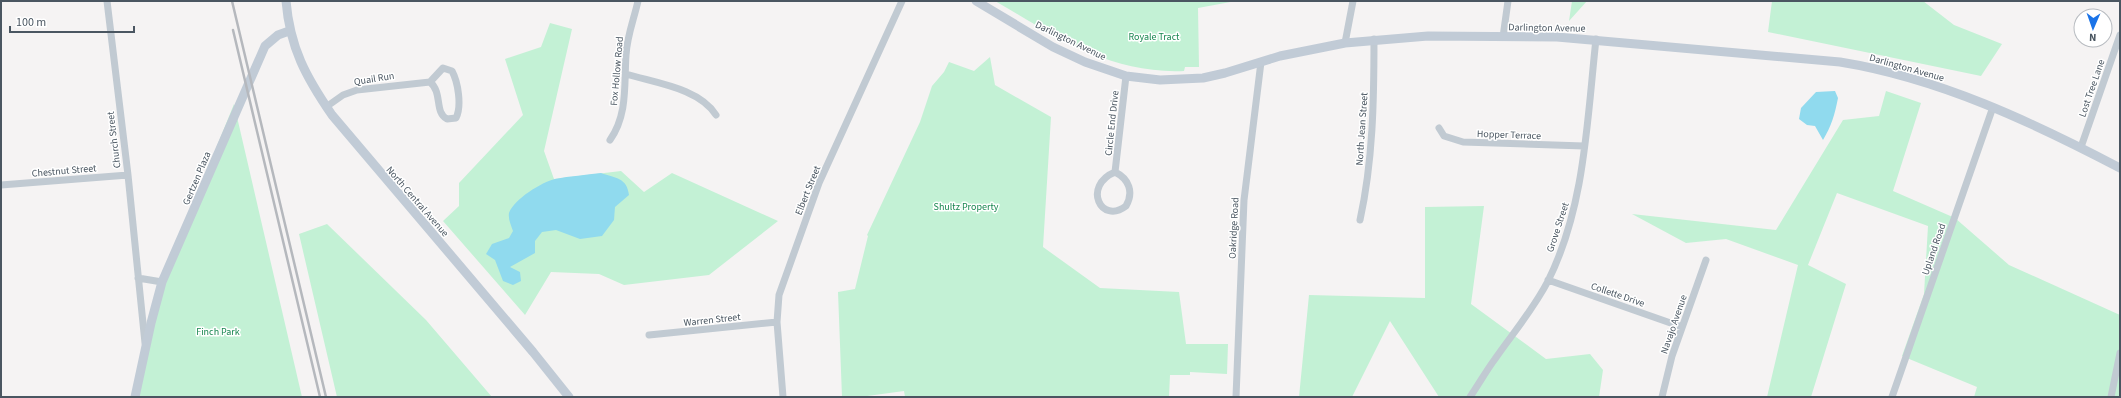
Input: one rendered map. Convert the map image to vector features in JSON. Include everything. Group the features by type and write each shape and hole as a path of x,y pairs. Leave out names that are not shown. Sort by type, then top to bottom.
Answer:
{"main road":[{"name":"North Central Avenue","path":"286,1 289,31 306,76 338,124 533,352 569,397"},
{"name":"Darlington Avenue","path":"976,1 1085,62 1126,76 1160,80 1189,80 1225,74 1261,62 1312,49 1345,43 1374,39 1428,36 1557,37 1596,39 1840,62 1904,76 1993,107 2081,147 2120,168"},
{"name":"Gertzen Plaza","path":"145,348 162,282 265,46 278,36 289,31"},
{"name":"Church Street","path":"135,397 145,348"}],"street":[{"name":"Church Street","path":"107,1 128,175 145,348"},
{"name":"Fox Hollow Road","path":"610,140 618,129 622,115 628,36 638,1"},
{"name":"Elbert Street","path":"783,397 776,322 778,295 820,183 902,1"},
{"path":"1345,43 1353,1"},
{"path":"1503,37 1508,1"},
{"name":"Lost Tree Lane","path":"2081,147 2120,35"},
{"name":"North Jean Street","path":"1360,220 1365,196 1371,150 1374,103 1374,39"},
{"name":"Grove Street","path":"1470,397 1495,358 1526,319 1548,280 1560,253 1576,205 1596,39"},
{"name":"Oakridge Road","path":"1236,397 1244,200 1261,62"},
{"path":"443,68 452,70 456,78 458,108 456,118 447,120 440,113 437,90 430,82 439,70 443,68"},
{"path":"626,74 699,98 710,106 716,115"},
{"name":"Circle End Drive","path":"1115,172 1126,76"},
{"name":"Quail Run","path":"326,107 343,95 357,90 430,82"},
{"name":"Upland Road","path":"1892,397 1993,107"},
{"name":"Hopper Terrace","path":"1439,128 1444,136 1463,142 1584,146"},
{"path":"1115,172 1126,180 1130,193 1126,206 1116,211 1103,208 1099,204 1097,194 1104,179 1115,172"},
{"name":"Chestnut Street","path":"1,185 128,175"},
{"name":"Navajo Avenue","path":"1662,397 1672,356 1706,260"},
{"path":"138,278 162,282"},
{"name":"Collette Drive","path":"1548,280 1682,327"},
{"name":"Warren Street","path":"649,335 776,322"},
{"path":"2111,397 2120,352"}],"green space":[{"name":"Royale Tract","path":"995,1 1236,1 1198,8 1199,67 1185,67 1184,71 1157,70 1108,60 1062,40"},
{"path":"1572,1 1587,1 1569,21"},
{"path":"1772,1 1923,1 1954,25 2002,44 1981,76 1768,32"},
{"path":"550,23 572,29 544,151 554,179 621,171 644,192 672,173 778,221 709,275 624,285 599,274 551,272 525,315 443,221 459,206 459,183 523,115 505,59 541,47"},
{"name":"Shultz Property","path":"990,57 995,85 1051,117 1043,247 1100,288 1179,292 1186,344 1228,344 1227,374 1190,372 1190,375 1170,375 1169,397 905,397 904,391 860,397 842,397 838,292 855,289 867,235 920,122 932,86 944,72 949,62 974,71"},
{"path":"1886,91 1921,103 1893,191 1955,218 2009,265 2120,315 2120,397 1974,397 1977,387 1902,356 1924,294 1928,226 1837,193 1808,265 1846,284 1811,397 1767,397 1798,265 1726,239 1686,243 1632,214 1776,230 1843,120 1879,116"},
{"name":"Finch Park","path":"234,104 302,397 136,397 163,279"},
{"path":"1484,206 1471,304 1546,359 1590,354 1603,370 1599,397 1439,397 1390,321 1352,397 1299,397 1309,295 1425,298 1425,207"},
{"path":"327,224 426,320 492,397 337,397 299,234"}],"water":[{"path":"1835,91 1838,98 1836,109 1823,140 1815,126 1807,125 1799,119 1801,108 1816,92"},
{"path":"601,173 623,182 628,189 629,195 615,207 614,220 602,236 580,239 556,230 542,232 535,241 535,253 510,267 520,272 521,281 513,285 503,281 495,260 486,254 492,244 509,238 513,231 509,220 509,213 516,202 536,187 549,181 566,177"}],"railway":[{"path":"232,1 326,397"},
{"path":"233,30 320,397"}]}
